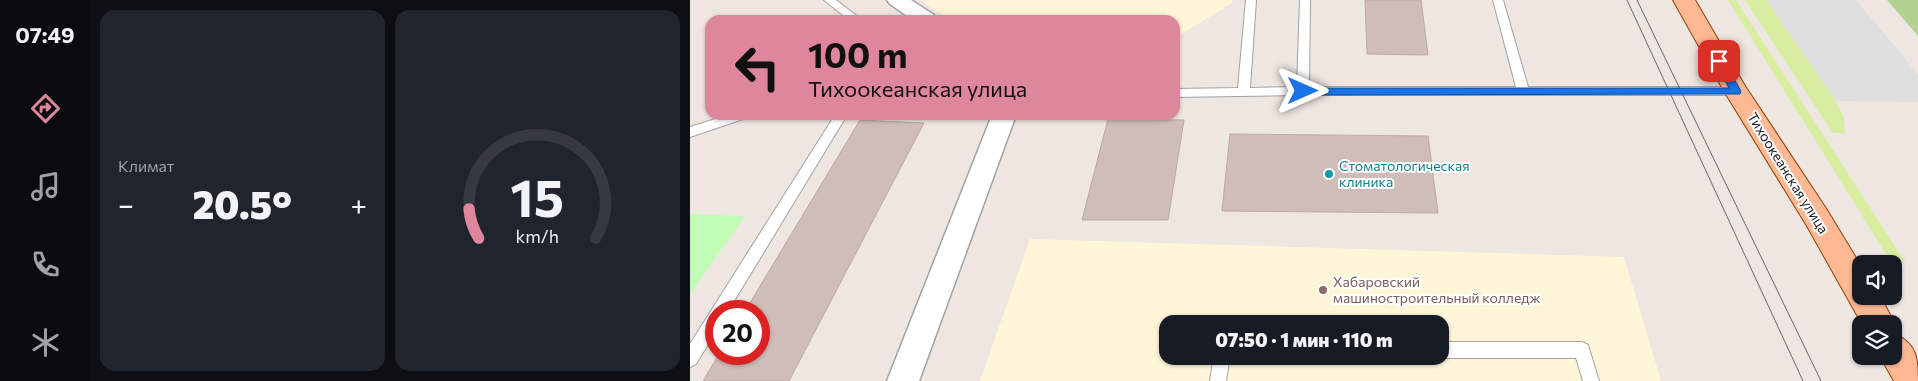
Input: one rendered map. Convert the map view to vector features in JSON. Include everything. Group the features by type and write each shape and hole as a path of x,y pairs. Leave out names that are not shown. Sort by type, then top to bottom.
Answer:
{"main road":[{"name":"Тихоокеанская улица","path":"1684,0 1736,91 1818,218 1852,278"},
{"path":"1902,364 1912,381"}],"street":[{"path":"898,0 920,15"},
{"path":"903,381 1002,120"}],"lane":[{"path":"829,0 849,15"},
{"path":"1244,92 1251,0"},
{"path":"1303,91 1305,0"},
{"path":"1498,0 1523,92"},
{"path":"1180,93 1303,91 1736,91"},
{"path":"690,132 727,120"},
{"path":"727,300 839,120"},
{"path":"690,359 705,335"},
{"path":"1449,350 1582,350 1591,381"},
{"path":"1218,381 1221,365"}],"shaded area":[{"path":"921,0 1232,0 1232,3 1180,35 1180,15 944,15"},
{"path":"1766,0 1856,0 1918,74 1918,102 1836,101"},
{"name":"Хабаровский машиностроительный колледж","path":"1030,239 1624,257 1661,381 980,381"}],"green space":[{"path":"1728,0 1736,0 1900,255 1886,254"},
{"path":"1745,0 1766,0 1836,101 1844,119 1845,133 1833,133"},
{"path":"1887,0 1918,0 1918,36"},
{"path":"690,214 745,216 690,294"}],"building":[{"path":"1365,0 1421,0 1428,55 1367,54"},
{"path":"860,120 924,123 789,381 703,381 712,365 770,365 770,300 752,300"},
{"path":"1108,120 1184,120 1168,220 1082,220"},
{"name":"Стоматологическая клиника","path":"1230,134 1428,136 1438,213 1222,211"}],"tram line":[{"path":"1627,0 1803,381"},
{"path":"1637,0 1821,381"}],"place":[{"name":"Стоматологическая клиника","path":"1329,174"},
{"name":"Хабаровский машиностроительный колледж","path":"1323,290"}],"route":[{"path":"1303,91 1736,91 1719,61"}]}
